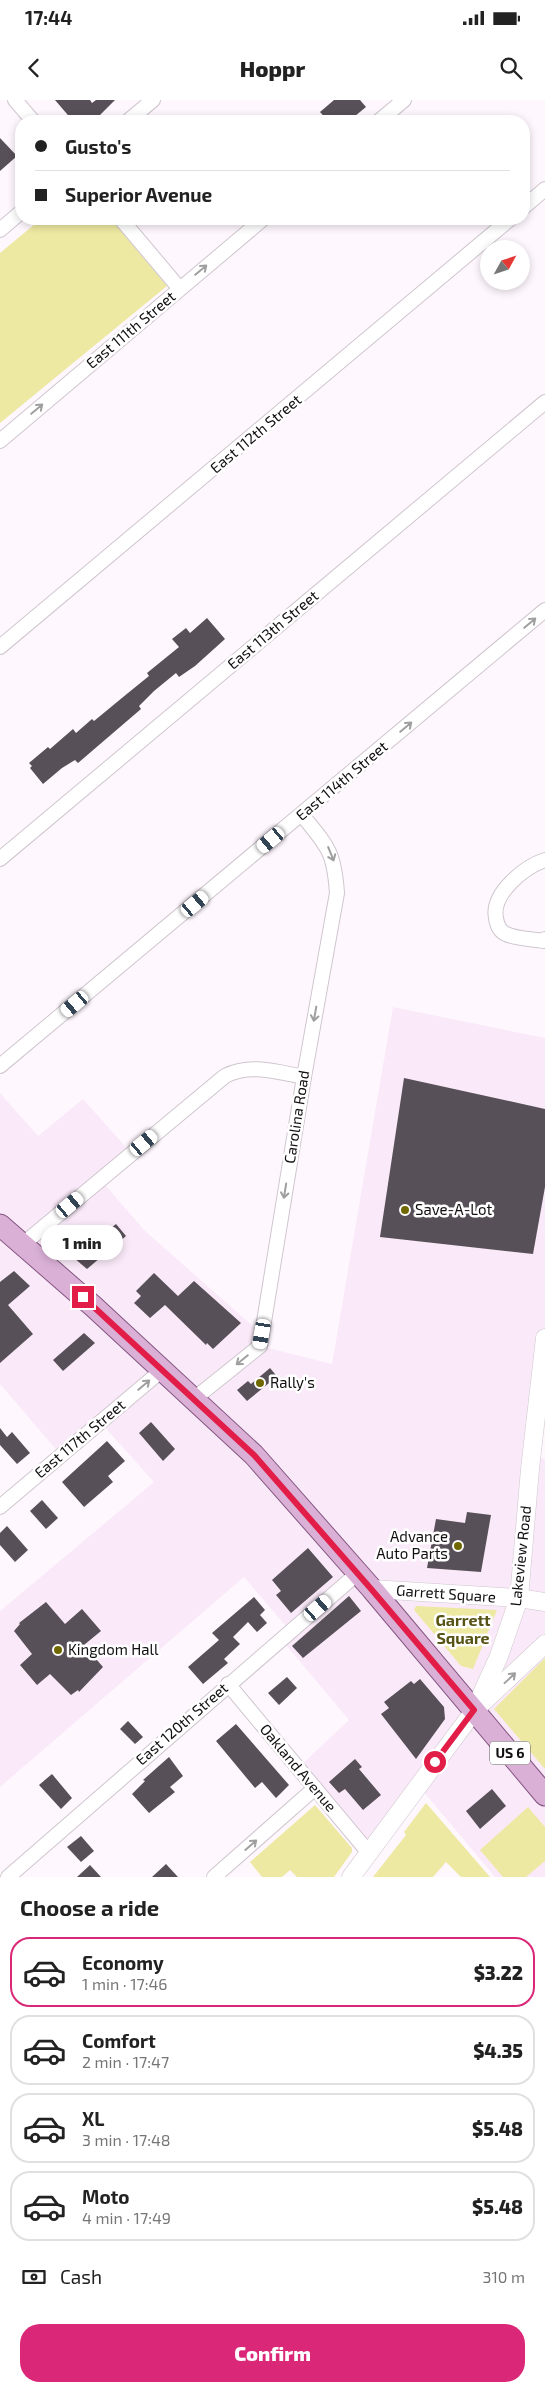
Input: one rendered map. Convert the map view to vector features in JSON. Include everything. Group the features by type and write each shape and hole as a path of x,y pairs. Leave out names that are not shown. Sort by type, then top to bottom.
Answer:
{"main road":[{"name":"US 6","path":"1,1228 93,1306 161,1371 254,1455 358,1573 545,1794"}],"street":[{"path":"15,100 27,115"},
{"path":"135,115 153,100"},
{"path":"385,115 404,100"},
{"path":"530,202 545,189"},
{"path":"0,230 15,217"},
{"path":"126,225 180,289"},
{"name":"East 111th Street","path":"0,441 256,225"},
{"name":"East 112th Street","path":"0,647 503,225"},
{"name":"East 113th Street","path":"0,858 545,402"},
{"name":"East 114th Street","path":"0,1066 545,610"},
{"name":"Carolina Road","path":"194,1400 260,1346 304,1077 337,893 335,865 327,845 302,815"},
{"path":"545,860 533,864 500,894 494,909 497,926 506,934 544,941 545,939"},
{"path":"22,1245 225,1076 242,1069 255,1068 304,1077"},
{"name":"Lakeview Road","path":"351,1877 474,1710 505,1639 519,1598 530,1469 545,1338"},
{"name":"East 117th Street","path":"0,1507 161,1371"},
{"name":"East 120th Street","path":"8,1877 358,1573"},
{"name":"Garrett Square","path":"372,1590 519,1598 545,1602"},
{"path":"474,1710 545,1644"},
{"name":"Oakland Avenue","path":"228,1684 369,1852"},
{"path":"214,1877 315,1788"}],"shaded area":[{"path":"34,225 116,225 167,286 0,423 0,253"},
{"path":"393,1007 545,1038 545,1338 531,1457 545,1459 545,1877 495,1877 418,1785 369,1853 298,1768 349,1720 281,1639 290,1631 244,1577 0,1787 0,1611 154,1482 100,1422 61,1455 0,1384 0,1093 38,1136 83,1099 131,1153 100,1179 145,1231 262,1334 260,1346 332,1364"},
{"path":"416,1606 497,1610 473,1669 461,1666 414,1610"},
{"path":"545,1658 545,1769 494,1709"},
{"path":"426,1803 490,1877 461,1877 446,1862 433,1877 373,1877 406,1835 404,1832"},
{"path":"315,1805 352,1848 352,1852 334,1877 297,1877 290,1870 282,1877 262,1877 250,1862"},
{"path":"528,1807 545,1827 545,1861 526,1877 503,1877 480,1850"}],"building":[{"path":"55,100 90,100 92,103 96,100 115,100 100,115 68,115"},
{"path":"334,100 360,100 366,107 356,115 323,115 320,112"},
{"path":"0,138 15,154 15,158 0,171"},
{"path":"207,618 225,639 195,666 179,677 176,673 154,691 139,706 141,709 78,763 75,760 43,784 30,768 32,766 29,763 48,747 50,749 73,729 76,733 92,719 94,721 149,676 147,673 179,647 172,639 186,628 190,633"},
{"path":"404,1078 545,1109 545,1187 533,1254 380,1237"},
{"path":"116,1224 126,1236 87,1269 74,1258"},
{"path":"14,1271 30,1286 8,1305 33,1334 0,1363 0,1282"},
{"path":"154,1273 178,1296 194,1281 241,1323 213,1349 207,1343 206,1345 165,1305 150,1318 134,1303 141,1296 136,1291"},
{"path":"84,1333 95,1343 63,1371 53,1360"},
{"path":"270,1368 280,1380 272,1387 269,1383 247,1401 237,1390 248,1381 251,1384"},
{"path":"151,1422 175,1449 163,1461 139,1433"},
{"path":"0,1428 7,1437 12,1432 30,1453 17,1464 0,1445"},
{"path":"107,1441 125,1461 108,1476 113,1482 84,1507 62,1482"},
{"path":"42,1500 58,1518 46,1529 30,1511"},
{"name":"Advance Auto Parts","path":"467,1512 491,1515 481,1572 427,1568 436,1519 465,1523"},
{"path":"7,1526 28,1550 15,1562 0,1545 0,1533"},
{"path":"308,1548 333,1577 291,1613 276,1595 281,1591 272,1580"},
{"path":"349,1596 361,1611 303,1658 292,1646"},
{"path":"254,1597 265,1610 260,1615 267,1623 257,1632 248,1622 233,1637 240,1644 224,1659 228,1663 203,1684 188,1667 219,1640 212,1633"},
{"name":"Kingdom Hall","path":"46,1602 65,1624 82,1609 101,1631 84,1645 103,1667 79,1692 78,1690 71,1695 50,1674 37,1685 20,1665 32,1654 14,1631 19,1623"},
{"path":"287,1677 297,1688 279,1705 268,1693"},
{"path":"420,1679 444,1707 445,1719 416,1759 381,1714 389,1708 384,1702 411,1681 414,1684"},
{"path":"128,1721 143,1737 135,1744 120,1729"},
{"path":"236,1724 289,1785 276,1798 262,1782 255,1788 216,1741"},
{"path":"169,1757 183,1776 170,1787 175,1792 149,1813 132,1794 145,1781 143,1780"},
{"path":"355,1759 362,1767 359,1769 381,1795 363,1810 345,1789 339,1793 329,1782"},
{"path":"52,1774 72,1798 61,1809 39,1785"},
{"path":"492,1789 506,1806 480,1829 466,1811"},
{"path":"81,1836 94,1851 81,1862 67,1847"},
{"path":"166,1864 178,1877 152,1877"},
{"path":"90,1865 101,1877 77,1877"}],"place":[{"name":"Save-A-Lot","path":"405,1210"},
{"name":"Rally's","path":"260,1383"},
{"name":"Advance Auto Parts","path":"458,1546"},
{"name":"Kingdom Hall","path":"58,1650"}],"district":[{"name":"Garrett Square","path":"463,1629"}],"route":[{"path":"83,1297 254,1455 474,1710 435,1762"}]}
